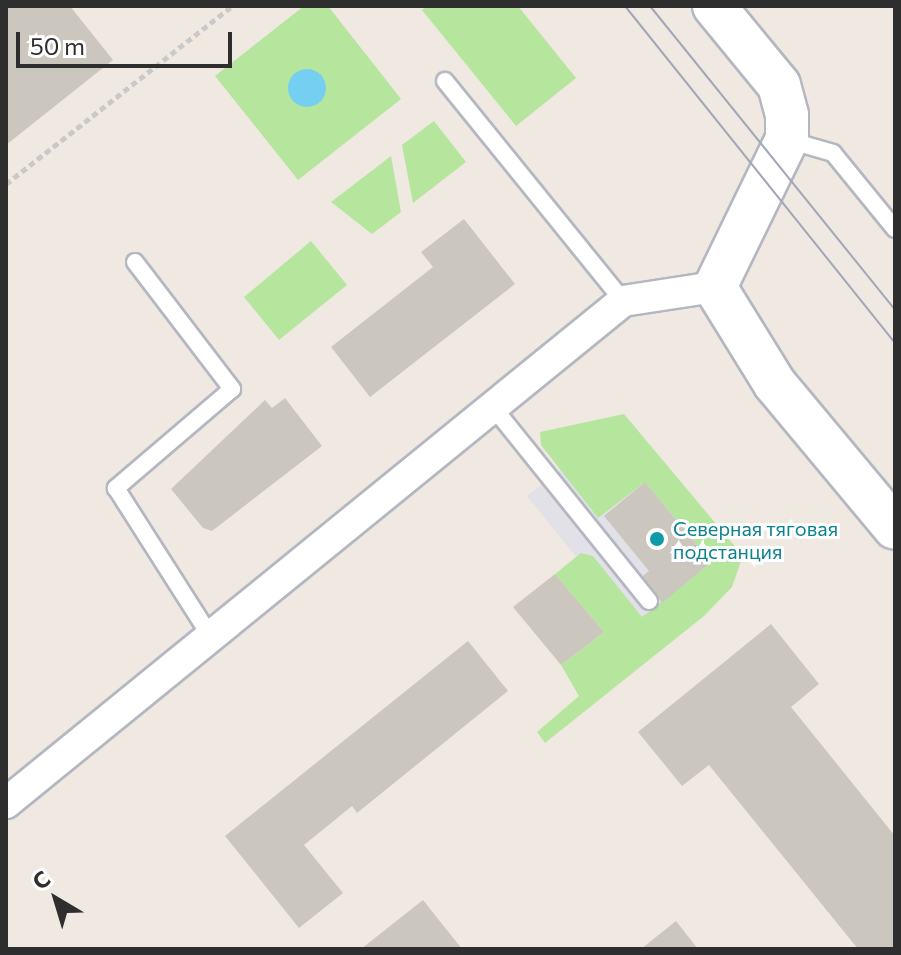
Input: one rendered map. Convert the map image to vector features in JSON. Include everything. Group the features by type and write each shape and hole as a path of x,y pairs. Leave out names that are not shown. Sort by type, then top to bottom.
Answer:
{"street":[{"path":"714,6 779,85 787,139 715,287"},
{"path":"6,803 623,301 715,287"},
{"path":"715,287 775,384 895,528"}],"lane":[{"path":"445,81 623,301"},
{"path":"787,139 833,153 895,229"},
{"path":"135,262 232,389 116,488 211,637"},
{"path":"493,407 649,601"}],"path":[{"path":"6,184 232,6"}],"shaded area":[{"path":"619,423 732,587 655,655 527,496"}],"green space":[{"path":"304,6 328,6 401,99 298,180 215,76"},
{"path":"427,6 518,6 576,78 516,126 422,10"},
{"path":"434,121 466,162 413,203 402,145"},
{"path":"391,156 401,212 372,234 331,202"},
{"path":"311,241 347,285 279,340 244,297"},
{"path":"624,414 743,556 732,587 704,616 545,743 537,732 579,696 561,665 604,632 555,574 581,553 593,556 642,617 711,562 645,482 598,518 541,445 540,432"}],"water":[{"path":"307,69 320,75 326,88 320,101 307,107 294,101 288,88 294,75"}],"building":[{"path":"6,6 70,6 113,60 6,145"},
{"path":"464,219 515,284 370,397 331,347 433,267 421,252"},
{"path":"285,398 322,446 212,531 203,528 171,489 265,400 272,408"},
{"name":"Северная тяговая подстанция","path":"645,482 711,562 662,603 643,576 649,571 604,516"},
{"path":"555,574 604,632 561,665 513,607"},
{"path":"771,624 819,684 791,707 895,836 895,949 858,949 709,765 682,786 638,732"},
{"path":"468,641 508,691 357,813 352,806 304,845 343,893 299,928 225,836"},
{"path":"423,900 462,949 361,949"},
{"path":"676,921 698,949 641,949"}],"tram line":[{"path":"625,6 895,343"},
{"path":"650,6 895,310"}],"place":[{"name":"Северная тяговая подстанция","path":"657,539"}]}
